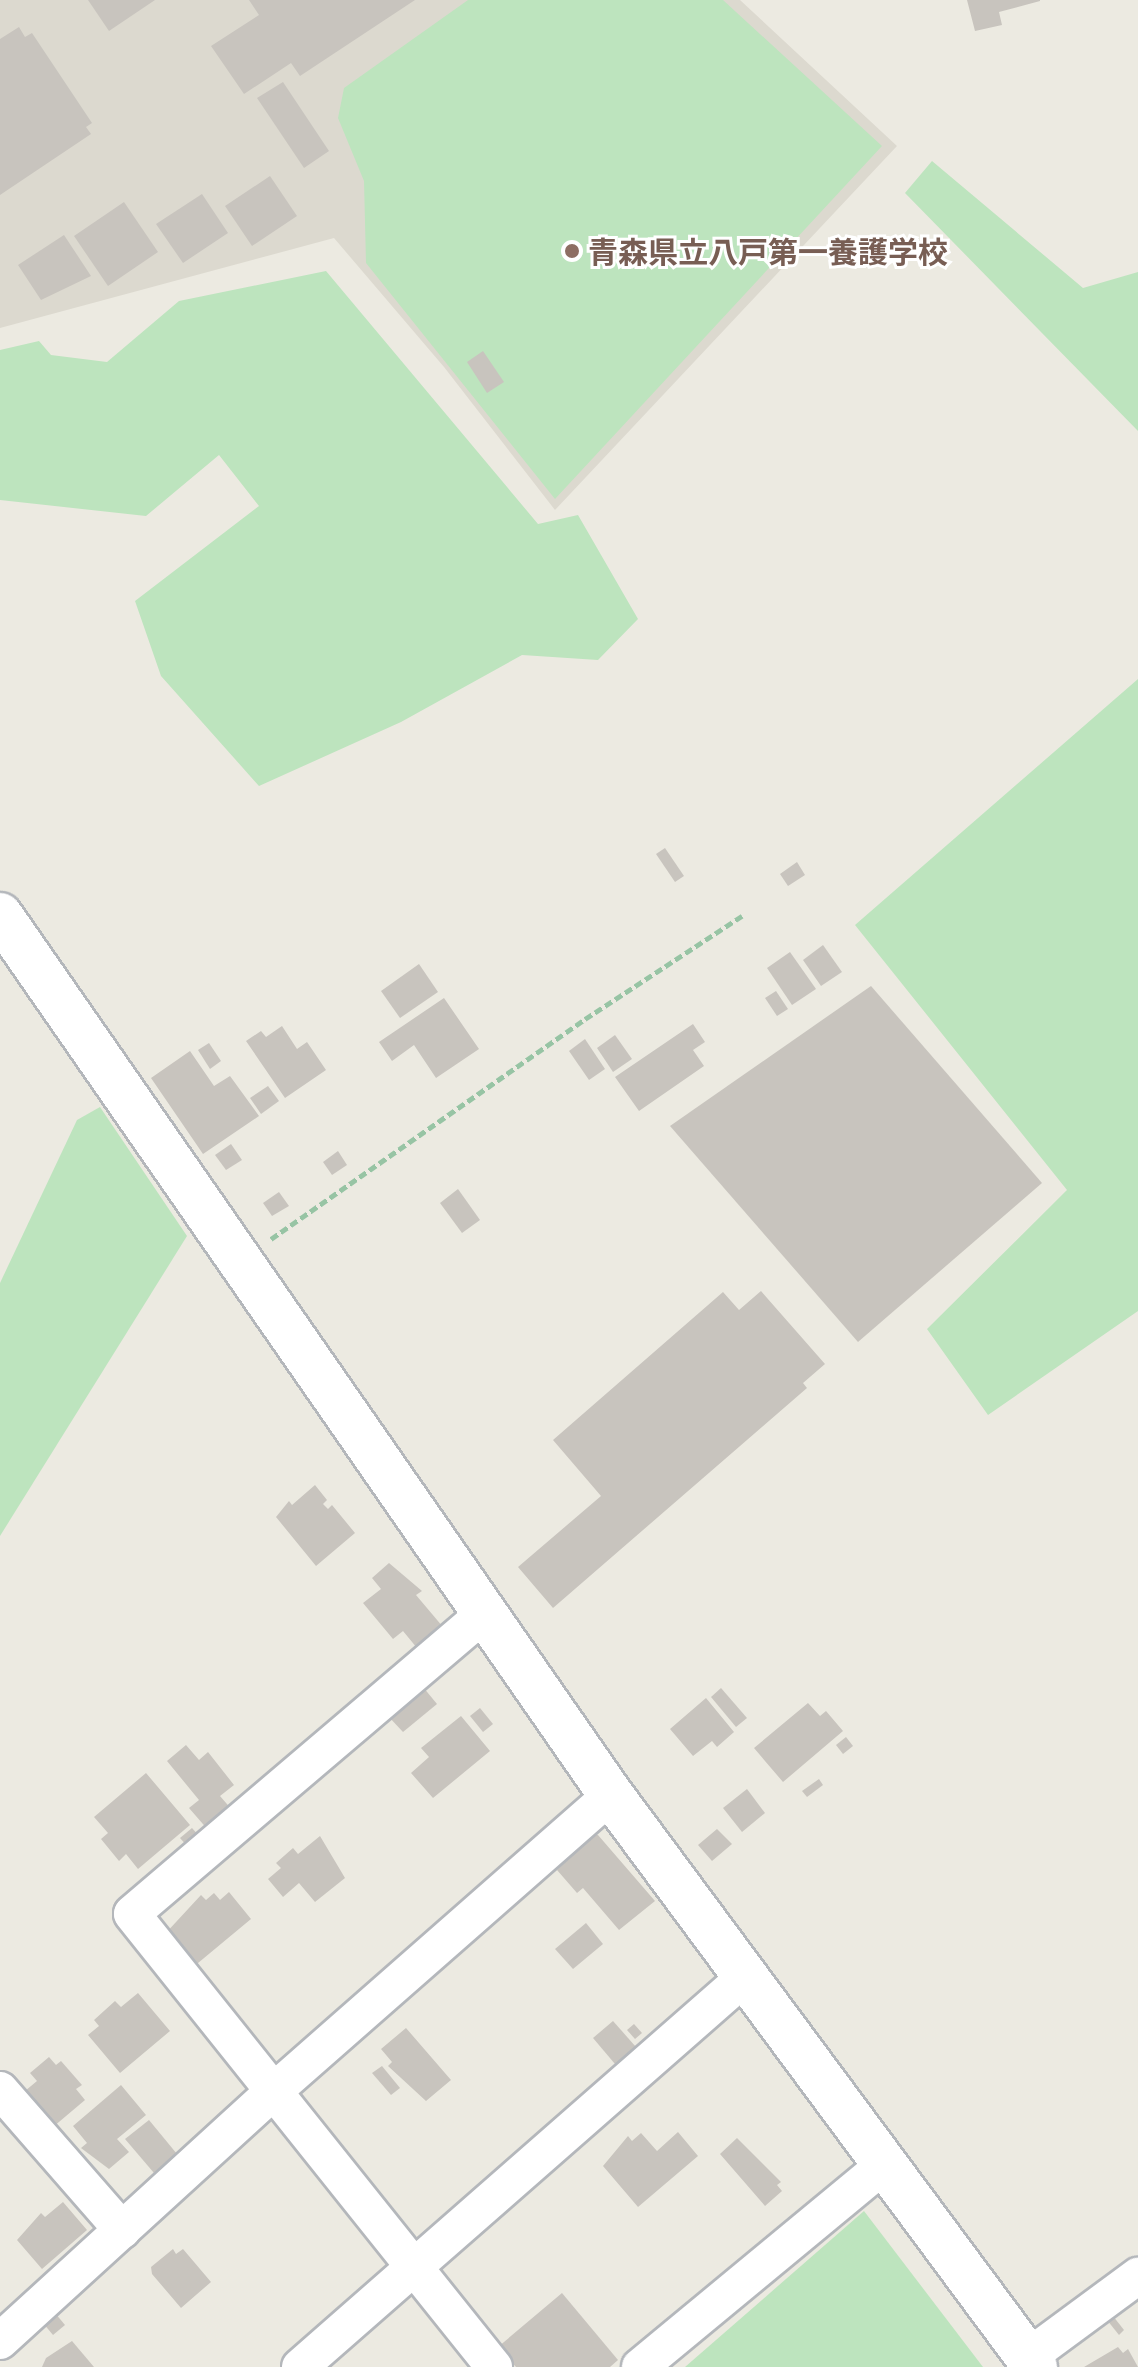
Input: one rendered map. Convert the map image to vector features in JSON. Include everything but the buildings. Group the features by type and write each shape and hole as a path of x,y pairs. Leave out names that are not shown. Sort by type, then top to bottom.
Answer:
{"street":[{"path":"0,915 611,1795 883,2166 1032,2362 1138,2276"},
{"path":"484,1614 132,1914 494,2367"},
{"path":"0,2341 274,2091 611,1795"},
{"path":"300,2367 413,2264 745,1977"},
{"path":"0,2090 122,2230"},
{"path":"640,2367 883,2166"}],"path":[{"path":"238,1261 585,1019 742,916"}],"shaded area":[{"name":"青森県立八戸第一養護学校","path":"0,0 740,0 897,146 555,510 444,367 334,238 0,328"}],"green space":[{"path":"468,0 723,0 882,146 555,499 366,263 364,181 338,118 344,88"},
{"path":"932,161 1083,288 1138,272 1138,431 905,193"},
{"path":"326,271 538,524 578,515 638,619 598,660 522,655 401,722 259,786 161,676 135,601 259,506 219,455 146,516 0,500 0,350 39,341 51,355 107,362 179,301"},
{"path":"1138,679 1138,1311 988,1415 927,1329 1067,1190 855,925"},
{"path":"100,1107 187,1236 0,1536 0,1283 77,1120"},
{"path":"864,2211 983,2367 685,2367"}],"place":[{"name":"青森県立八戸第一養護学校","path":"572,251"}]}
